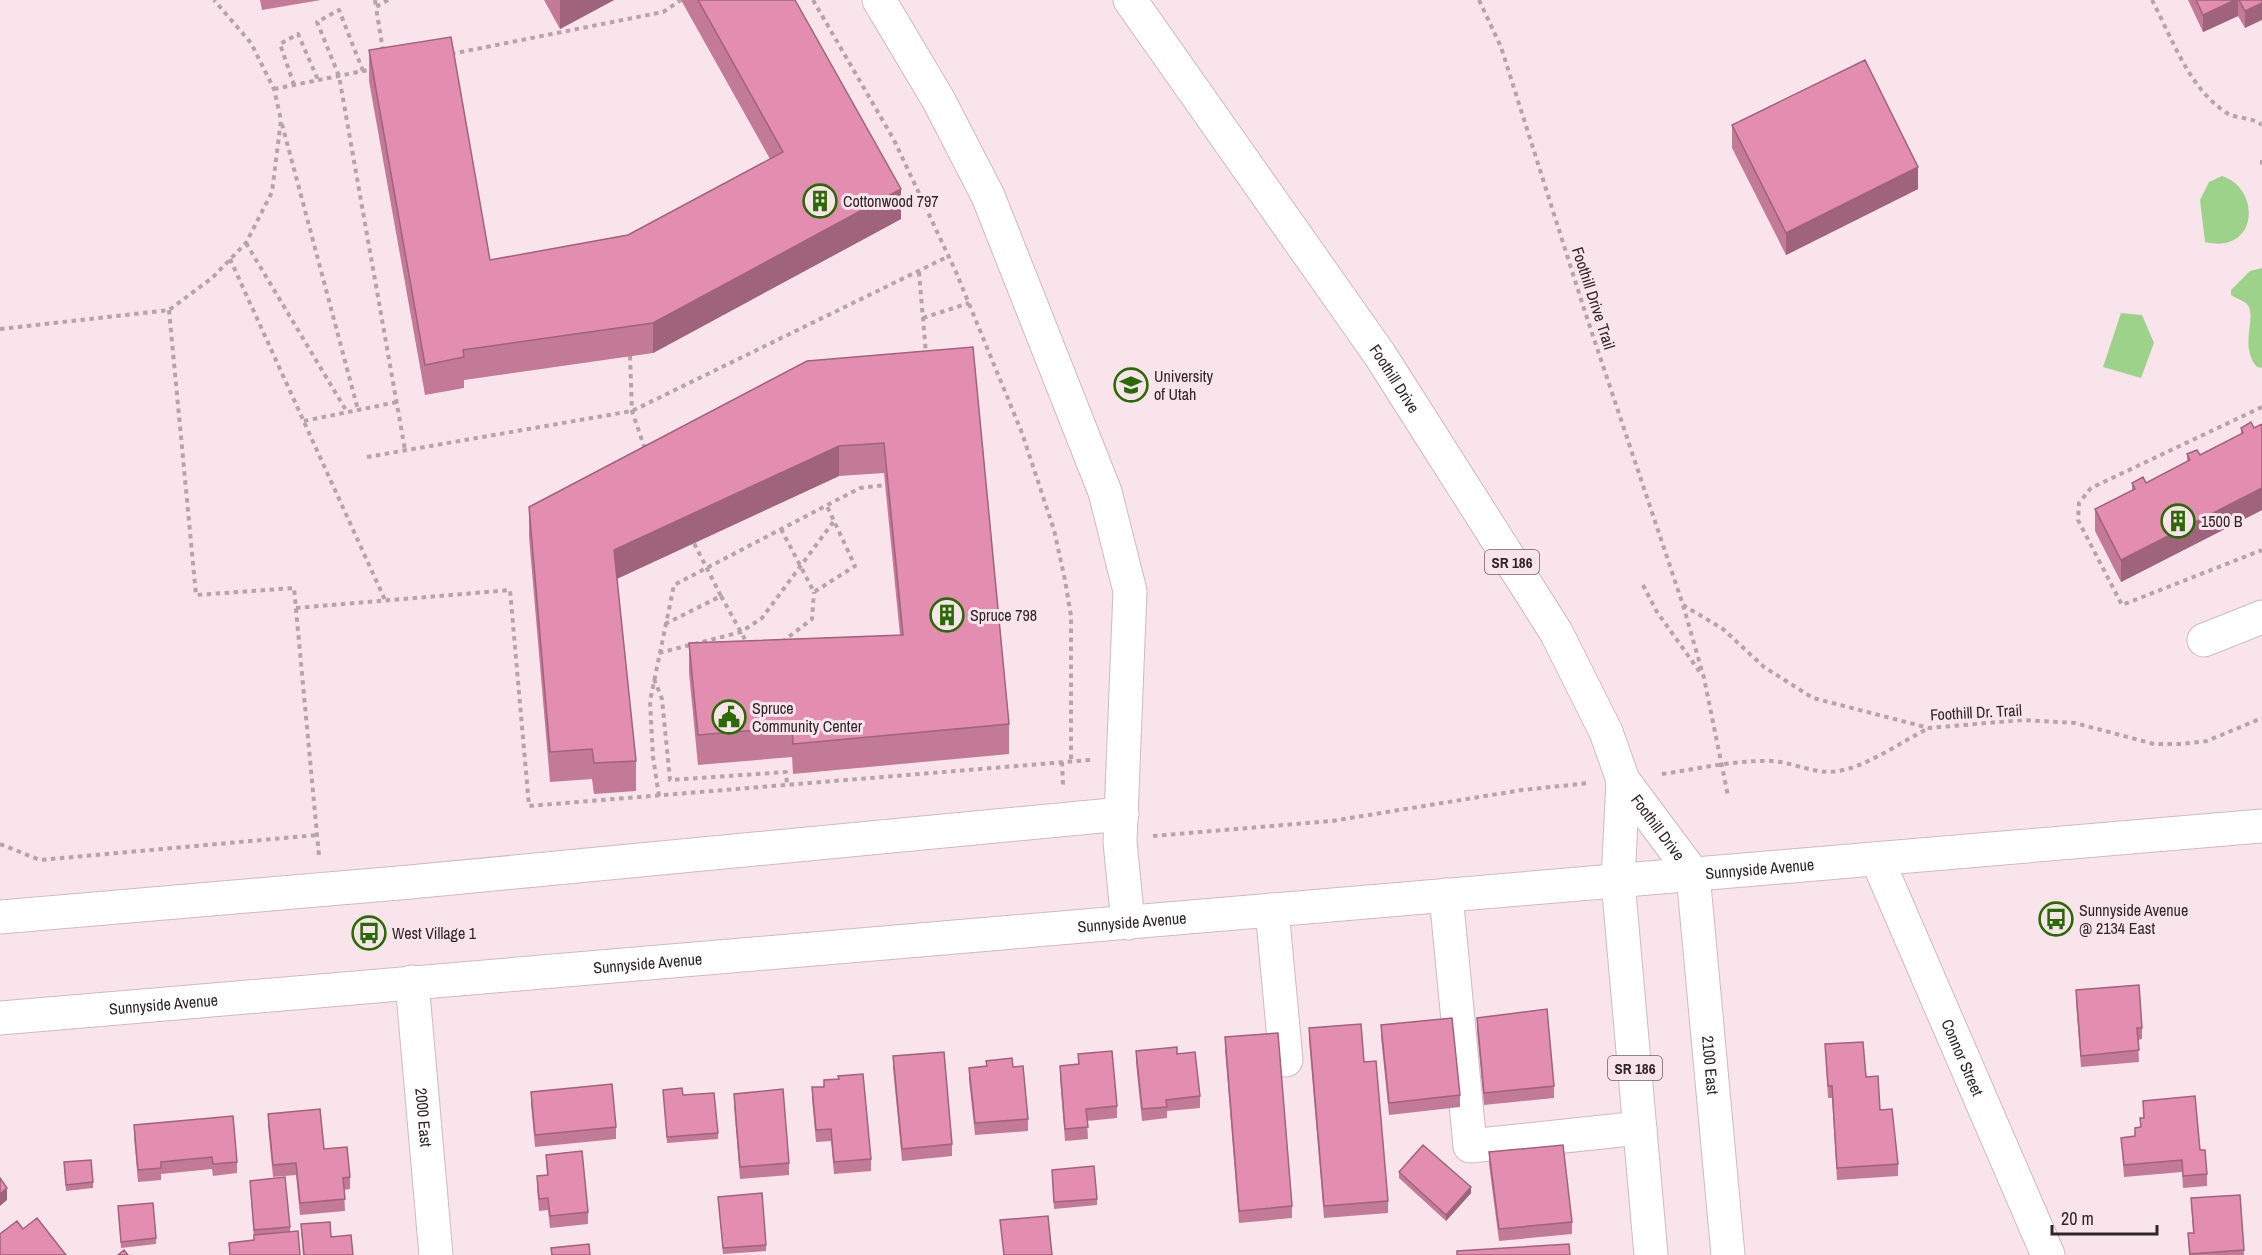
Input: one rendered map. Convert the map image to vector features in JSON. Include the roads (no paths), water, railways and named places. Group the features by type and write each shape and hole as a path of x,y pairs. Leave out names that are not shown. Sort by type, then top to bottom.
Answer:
{"main road":[{"path":"879,0 938,99 988,196 1105,492 1130,591 1120,842 1128,923"},
{"name":"Foothill Drive","path":"1130,0 1380,355 1556,632 1606,732 1623,780 1693,874"},
{"path":"2204,640 2262,617"},
{"name":"Foothill Drive","path":"1618,881 1623,780"},
{"path":"0,917 322,890 1122,814"},
{"name":"Sunnyside Avenue","path":"0,1018 2262,826"},
{"name":"Connor Street","path":"1877,859 2048,1255"},
{"name":"2100 East","path":"1693,874 1728,1255"},
{"name":"SR 186","path":"1618,881 1651,1255"},
{"path":"1446,896 1470,1146 1640,1128"},
{"path":"1272,910 1286,1060"},
{"name":"2000 East","path":"412,982 436,1255"}],"place":[{"name":"Cottonwood 797","path":"820,201"},
{"name":"University of Utah","path":"1131,385"},
{"name":"1500 B","path":"2178,521"},
{"name":"Spruce 798","path":"947,615"},
{"name":"Spruce Community Center","path":"729,717"},
{"name":"Sunnyside Avenue @ 2134 East","path":"2056,919"},
{"name":"West Village 1","path":"369,933"}]}
